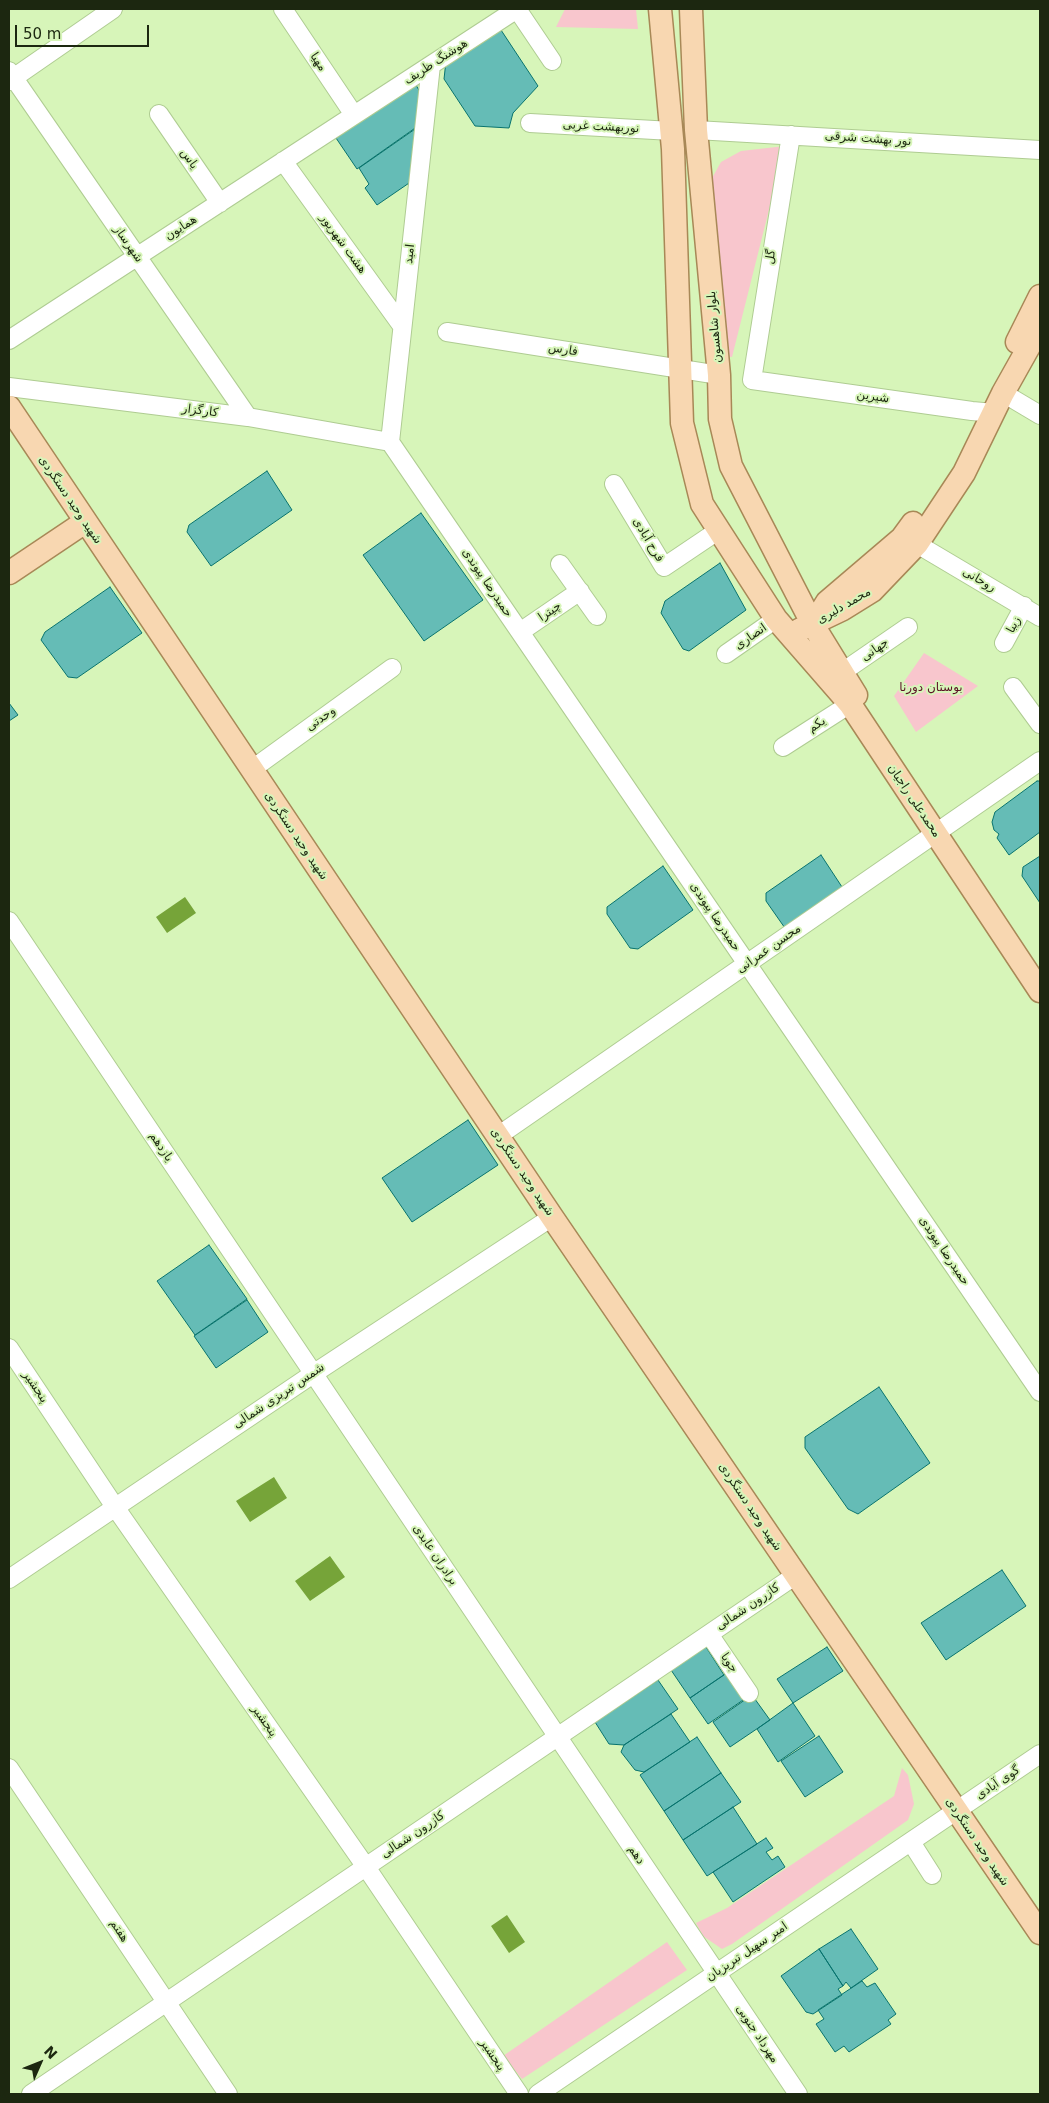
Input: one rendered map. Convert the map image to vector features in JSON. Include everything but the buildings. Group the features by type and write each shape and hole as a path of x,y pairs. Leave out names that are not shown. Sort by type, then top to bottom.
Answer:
{"main road":[{"path":"660,9 672,131 682,423 702,504 783,626 813,625"},
{"name":"بلوار شاهسون","path":"691,9 696,130 719,374 720,418 731,466 813,625"},
{"name":"محمد دلیری","path":"813,625 872,591 917,544 964,473 1040,296"},
{"name":"محمد دلیری","path":"813,625 828,602 902,538 958,459 1040,327"},
{"name":"شهید وحید دستگردی","path":"9,407 552,1217 1040,1934"},
{"path":"9,573 85,522"},
{"name":"محمدعلی راجیان","path":"813,625 841,673 941,829 1040,991"},
{"name":"محمدعلی راجیان","path":"783,626 829,682 850,704 1040,968"}],"street":[{"path":"10,76 114,9"},
{"name":"مهیا","path":"283,9 354,115"},
{"path":"517,9 552,61"},
{"name":"هوشنگ ظریف","path":"354,115 517,9"},
{"name":"امید","path":"390,442 431,65"},
{"name":"شهرساز","path":"10,76 248,417"},
{"name":"یاس","path":"159,114 220,203"},
{"name":"همایون","path":"9,340 354,115"},
{"name":"نوربهشت غربی","path":"530,123 672,131"},
{"name":"نور بهشت شرقی","path":"696,130 1040,150"},
{"name":"گل","path":"752,380 791,135"},
{"name":"هشت شهریور","path":"283,161 402,326"},
{"name":"فارس","path":"448,332 719,374"},
{"name":"شیرین","path":"752,380 992,406"},
{"name":"کارگزار","path":"9,387 248,417 390,442"},
{"path":"992,406 1040,415"},
{"name":"حمیدرضا پیوندی","path":"390,442 1040,1392"},
{"name":"فرح آبادی","path":"614,484 664,567 719,530"},
{"name":"روحانی","path":"917,544 1040,617"},
{"path":"560,564 597,616"},
{"name":"چیترا","path":"520,632 580,592"},
{"name":"زیبا","path":"1004,643 1024,606"},
{"name":"انصاری","path":"726,654 783,626"},
{"name":"جهانی","path":"841,673 908,627"},
{"name":"وحدتی","path":"251,770 392,668"},
{"path":"1013,687 1040,724"},
{"name":"یکم","path":"784,747 850,704"},
{"name":"محسن عمرانی","path":"498,1136 1040,761"},
{"name":"یازدهم","path":"9,921 313,1374"},
{"name":"شمس تبریزی شمالی","path":"9,1579 313,1374 552,1217"},
{"name":"پنجشیر","path":"9,1348 116,1507 366,1867 519,2094"},
{"name":"برادران عابدی","path":"313,1374 557,1737"},
{"name":"کازرون شمالی","path":"31,2094 796,1575"},
{"name":"جویا","path":"709,1634 750,1692"},
{"name":"دهم","path":"557,1737 715,1973"},
{"name":"گوی آبادی","path":"957,1811 1040,1754"},
{"name":"هفتم","path":"9,1768 228,2094"},
{"name":"امیر سهیل تبریزیان","path":"538,2094 957,1811"},
{"path":"911,1842 932,1875"},
{"name":"مهرداد جنوبی","path":"715,1973 798,2094"}],"green space":[{"path":"565,9 636,9 638,29 556,27"},
{"path":"785,146 732,357 722,355 712,178 721,162 741,151"},
{"name":"بوستان دورنا","path":"924,653 978,686 916,732 894,696"},
{"path":"902,1768 908,1775 914,1804 908,1820 732,1944 722,1949 703,1936 696,1923 727,1908 894,1796"},
{"path":"667,1942 687,1970 522,2079 503,2056"}],"shaded area":[{"path":"185,897 196,913 167,933 156,917"},
{"path":"274,1477 287,1498 250,1522 236,1501"},
{"path":"330,1556 345,1577 310,1601 295,1581"},
{"path":"507,1915 525,1942 509,1953 491,1926"}]}
